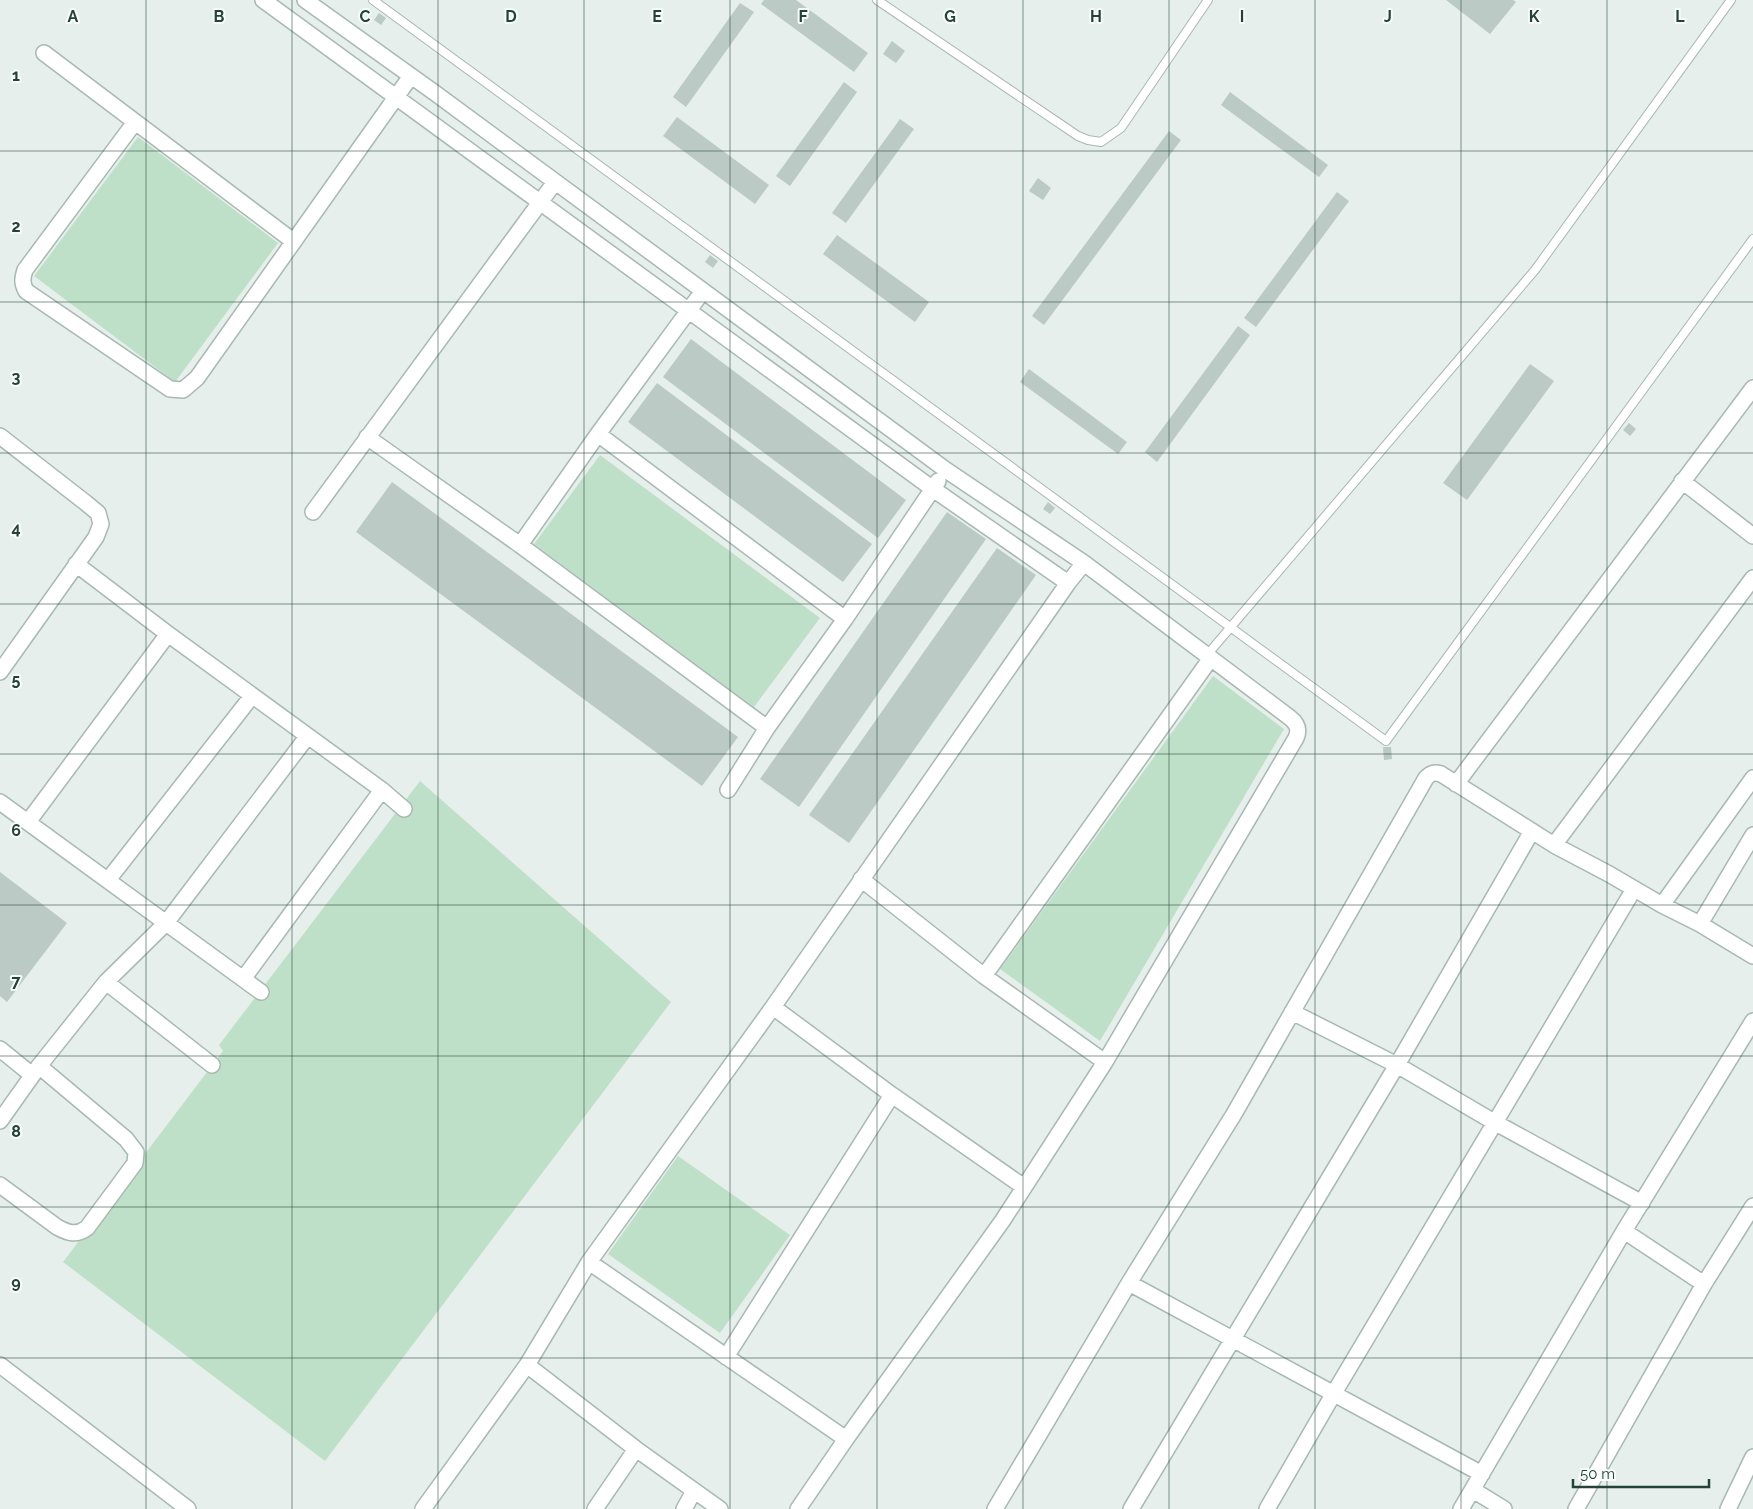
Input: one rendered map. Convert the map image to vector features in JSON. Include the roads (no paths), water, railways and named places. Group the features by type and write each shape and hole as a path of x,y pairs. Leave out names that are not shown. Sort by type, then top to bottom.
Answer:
{"street":[{"path":"263,0 933,488 1068,582"},
{"path":"305,0 946,470 1084,563 1295,721 1298,733 1105,1062 1003,1220 798,1509"},
{"path":"44,53 293,241"},
{"path":"135,122 25,270 22,279 23,285 26,291 170,389 183,390 197,378 410,76"},
{"path":"313,512 555,182"},
{"path":"520,545 703,290"},
{"path":"1456,784 1753,388"},
{"path":"598,434 845,619"},
{"path":"0,436 98,513 101,524 96,536 0,672"},
{"path":"367,437 520,545 767,728"},
{"path":"728,790 767,728 845,619 946,470"},
{"path":"1682,481 1753,536"},
{"path":"423,1509 527,1365 588,1262 772,1006 1068,582 1084,563"},
{"path":"76,564 168,634 382,790 404,809"},
{"path":"1554,845 1753,578"},
{"path":"28,822 168,634"},
{"path":"984,976 1209,656"},
{"path":"108,880 252,696"},
{"path":"0,1120 35,1071 106,982 166,923 308,736"},
{"path":"995,1509 1129,1283 1234,1114 1430,774 1436,772 1554,845 1700,924 1753,956"},
{"path":"1662,905 1753,778"},
{"path":"243,979 382,790"},
{"path":"0,802 260,992"},
{"path":"1131,1509 1397,1065 1532,831"},
{"path":"1700,924 1753,835"},
{"path":"861,879 984,976 1105,1062"},
{"path":"1267,1509 1494,1122 1634,889"},
{"path":"106,982 212,1065"},
{"path":"772,1006 892,1095 1024,1187"},
{"path":"1292,1012 1397,1065 1494,1122 1642,1203"},
{"path":"1461,1509 1474,1490 1624,1232 1753,1021"},
{"path":"0,1049 35,1071 126,1139 136,1152 135,1163 81,1232 67,1232 58,1227 0,1185"},
{"path":"726,1356 892,1095"},
{"path":"1576,1509 1704,1284 1753,1206"},
{"path":"1624,1232 1704,1284"},
{"path":"588,1262 846,1439"},
{"path":"1129,1283 1482,1474"},
{"path":"0,1365 188,1509"},
{"path":"527,1365 636,1449 720,1509"},
{"path":"595,1509 636,1449"},
{"path":"1728,1509 1748,1481 1753,1456"},
{"path":"1474,1490 1504,1509"},
{"path":"684,1509 694,1491"}],"lane":[{"path":"373,0 1386,741 1753,239"},
{"path":"877,0 1078,136 1100,142 1121,128 1205,1"},
{"path":"1209,656 1230,627 1534,270 1731,0"}]}
